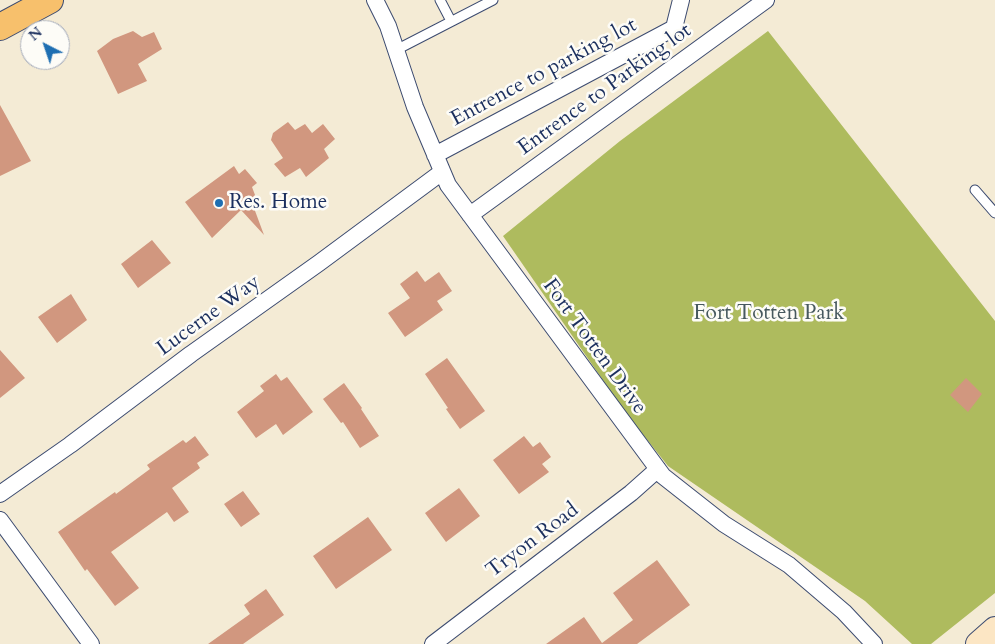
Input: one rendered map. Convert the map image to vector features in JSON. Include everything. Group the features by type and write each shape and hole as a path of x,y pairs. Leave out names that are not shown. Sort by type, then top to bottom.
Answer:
{"main road":[{"path":"0,27 50,0"}],"street":[{"name":"Fort Totten Drive","path":"375,0 388,26 415,107 448,185 658,470 724,524 789,565 844,612 874,644"},
{"name":"Entrence to parking lot","path":"435,155 674,28 681,0"},
{"name":"Entrence to Parking lot","path":"470,215 766,0"},
{"name":"Lucerne Way","path":"0,494 70,445 191,354 442,172"},
{"name":"Tryon Road","path":"433,644 631,493 658,470"},
{"path":"0,520 91,644"},
{"path":"978,644 995,629"}],"lane":[{"path":"440,0 451,21"},
{"path":"396,50 493,0"},
{"path":"975,190 995,213"}],"green space":[{"name":"Fort Totten Park","path":"768,31 995,321 995,593 931,644 912,644 865,601 668,466 625,412 503,236 620,141"}],"building":[{"path":"133,31 142,37 154,32 162,49 138,64 147,81 118,94 97,51 113,39"},
{"path":"0,105 31,161 0,176"},
{"name":"Res. Home","path":"288,122 295,130 305,124 312,133 323,124 335,139 324,149 329,158 306,177 300,168 285,177 274,164 283,158 271,140 273,133"},
{"name":"Res. Home","path":"234,166 239,174 245,169 257,183 252,187 255,195 251,200 264,235 241,210 212,238 185,202"},
{"path":"152,240 171,263 138,288 121,264"},
{"path":"417,271 425,282 439,272 452,291 437,301 443,310 405,337 388,313 410,298 400,284"},
{"path":"71,294 87,320 57,343 38,317"},
{"path":"0,350 25,378 0,398"},
{"path":"447,358 485,411 460,429 425,374"},
{"path":"276,374 281,381 287,377 313,412 283,435 276,424 256,438 237,412 264,391 260,386"},
{"path":"966,378 982,394 968,412 950,395"},
{"path":"344,383 379,436 360,448 343,422 341,423 323,399"},
{"path":"195,436 209,455 197,463 200,468 172,488 189,512 174,522 167,512 111,552 139,588 115,606 87,569 85,571 58,532 150,469 147,465 183,440 186,443"},
{"path":"524,436 533,447 540,442 551,457 542,464 549,472 519,494 493,460"},
{"path":"459,488 480,516 446,542 425,513"},
{"path":"243,491 260,514 241,527 224,504"},
{"path":"368,517 392,550 336,589 313,556"},
{"path":"657,560 690,605 637,644 546,644 584,617 602,643 633,620 613,593"},
{"path":"266,589 284,615 243,644 208,644 250,614 244,605"}],"place":[{"name":"Res. Home","path":"219,203"}]}
